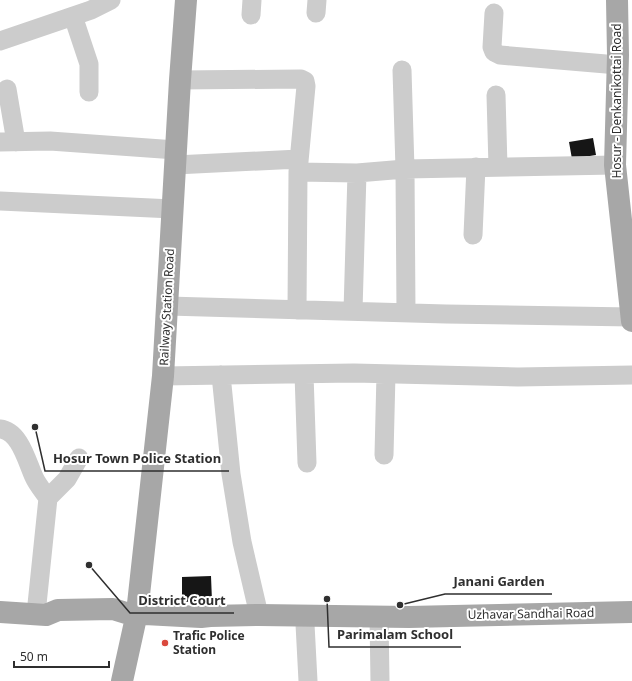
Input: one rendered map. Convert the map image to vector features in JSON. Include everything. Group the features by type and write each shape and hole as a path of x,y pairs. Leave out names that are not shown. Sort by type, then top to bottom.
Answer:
{"main road":[{"name":"Railway Station Road","path":"122,681 163,376 186,0"},
{"name":"Hosur - Denkanikottai Road","path":"617,0 623,58 615,165 632,321"},
{"path":"0,612 41,615 56,621 112,621 132,613"},
{"name":"Uzhavar Sandhai Road","path":"132,613 201,617 259,615 379,621 632,612"},
{"path":"201,617 207,624 304,624 379,621 632,622"}],"street":[{"path":"0,41 91,10 111,0"},
{"path":"494,13 492,47 494,52 500,55 623,58"},
{"path":"73,16 89,64 89,92"},
{"path":"402,70 405,169 406,313"},
{"path":"180,80 301,79 305,81 306,86 299,165 297,310"},
{"path":"7,89 8,142 50,141 176,158 299,165 357,173 405,169 615,165"},
{"path":"496,95 498,167"},
{"path":"473,235 476,168"},
{"path":"353,312 357,173"},
{"path":"0,201 173,209"},
{"path":"168,306 353,312 632,317"},
{"path":"304,374 307,463"},
{"path":"163,376 386,374 518,377 632,375"},
{"path":"384,455 386,374"},
{"path":"221,375 231,474 242,542 259,615"},
{"path":"0,429 13,436 26,456 34,478 48,498 41,615"},
{"path":"48,498 67,479 79,458"},
{"path":"379,621 380,681"},
{"path":"304,624 308,681"}],"building":[{"path":"593,138 596,155 572,159 569,142"},
{"path":"211,576 212,601 182,602 182,577"}],"place":[{"name":"Hosur Town Police Station","path":"35,427"},
{"name":"District Court","path":"89,565"},
{"name":"Parimalam School","path":"327,599"},
{"name":"Janani Garden","path":"400,605"},
{"name":"Trafic Police Station","path":"165,643"}]}
